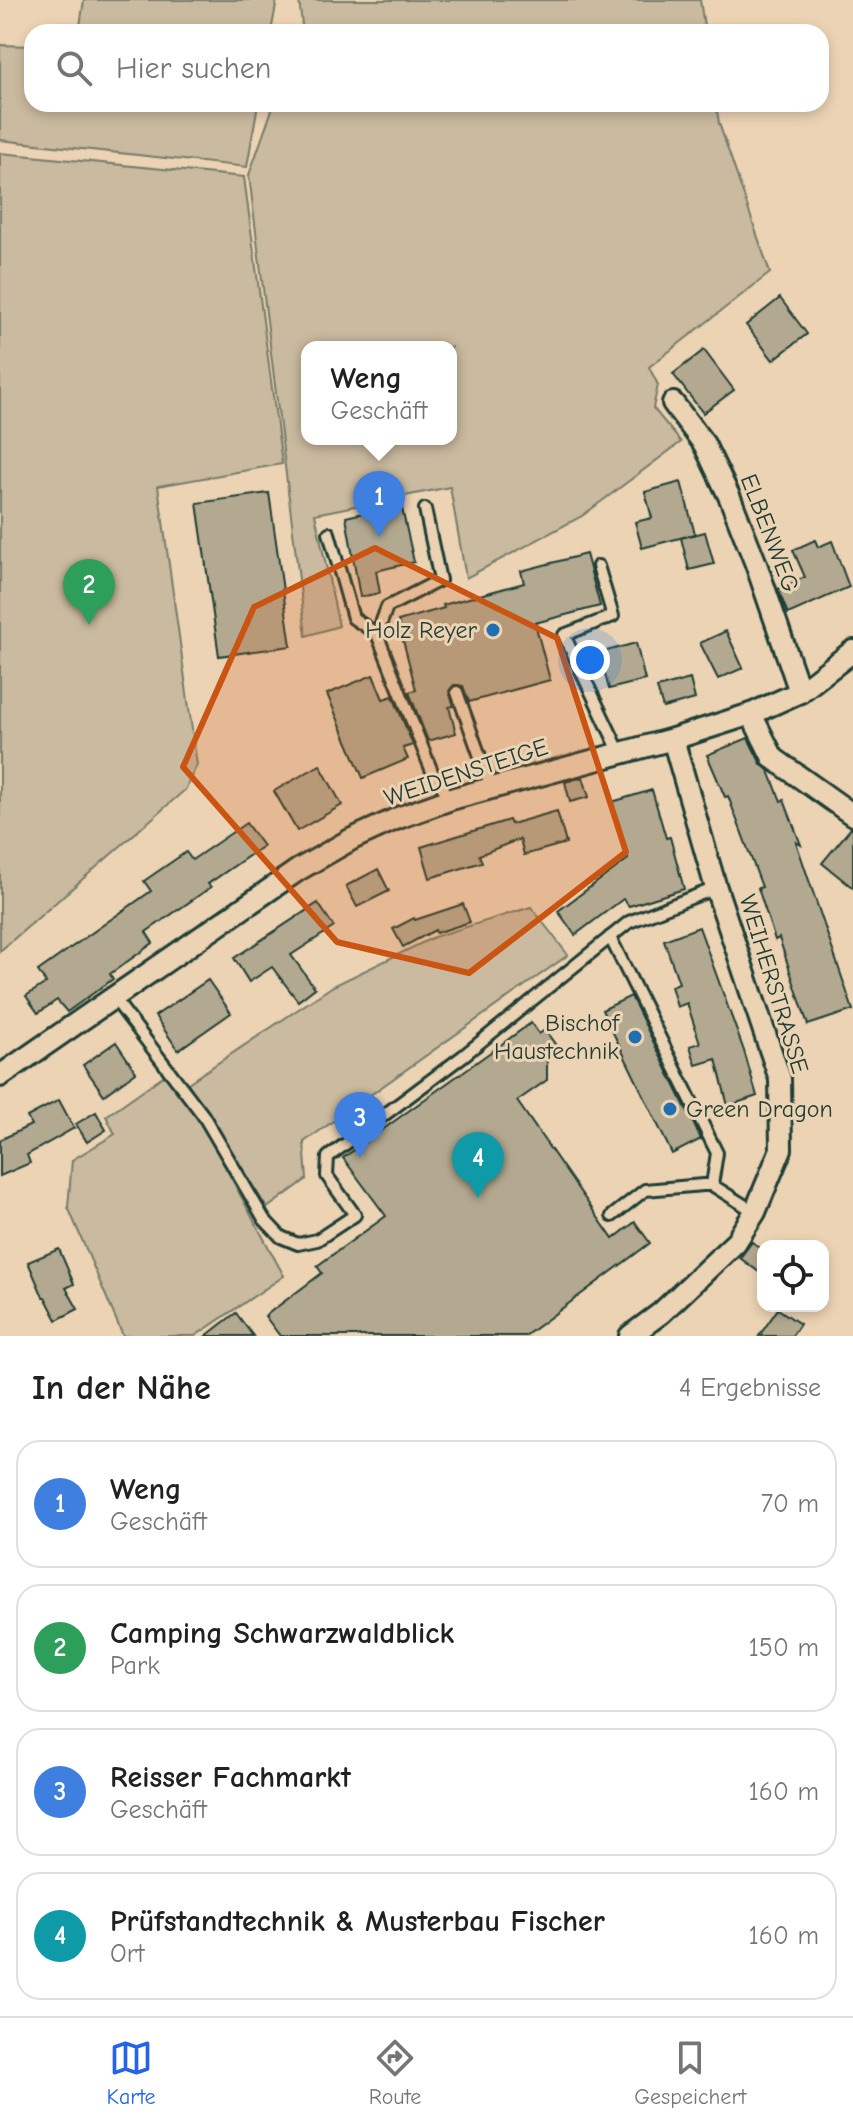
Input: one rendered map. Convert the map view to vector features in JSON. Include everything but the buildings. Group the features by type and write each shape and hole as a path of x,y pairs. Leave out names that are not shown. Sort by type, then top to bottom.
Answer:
{"street":[{"name":"ELBENWEG","path":"673,403 704,444 730,498 800,692"},
{"name":"WEIDENSTEIGE","path":"0,1076 311,862 352,839 451,799 673,739 751,714 800,692 853,651"},
{"path":"751,714 773,758 853,815"},
{"name":"WEIHERSTRASSE","path":"630,1336 661,1313 735,1243 755,1212 781,1149 780,1079 716,888 673,739"}],"lane":[{"path":"377,634 387,607 440,580 425,509"},
{"path":"329,533 353,618 377,634 433,774 451,799"},
{"path":"598,566 613,616 564,635 620,753"},
{"path":"457,692 491,787"},
{"path":"113,997 203,1115 264,1219 281,1237 298,1244 317,1240 355,1215 327,1176 328,1157 463,1056 629,922 716,888"},
{"path":"610,937 717,1153 712,1185"},
{"path":"612,1216 645,1190 712,1185 755,1212"}],"highlighted area":[{"path":"375,548 557,638 626,852 469,973 337,942 183,767 254,607"}],"shaded area":[{"path":"84,0 277,0 272,24 80,24"},
{"path":"299,0 700,0 704,24 302,24"},
{"path":"0,45 24,46 24,112 257,112 247,167 0,140"},
{"path":"271,112 717,112 770,273 649,367 658,385 653,408 681,442 582,516 466,578 450,487 315,514 339,626 306,636 249,175"},
{"path":"0,153 244,177 282,464 158,486 197,765 185,790 0,951"},
{"path":"531,907 568,955 304,1142 307,1179 267,1208 188,1083 333,986 434,937"},
{"path":"166,1074 202,1124 284,1276 195,1336 123,1336 68,1207 72,1160 115,1134 106,1116"}],"place":[{"name":"Weng","path":"379,537"},
{"name":"Camping Schwarzwaldblick","path":"89,625"},
{"name":"Holz Reyer","path":"493,630"},
{"name":"Bischof Haustechnik","path":"635,1037"},
{"name":"Green Dragon","path":"670,1109"},
{"name":"Reisser Fachmarkt","path":"360,1158"},
{"name":"Prüfstandtechnik & Musterbau Fischer","path":"478,1198"}]}
